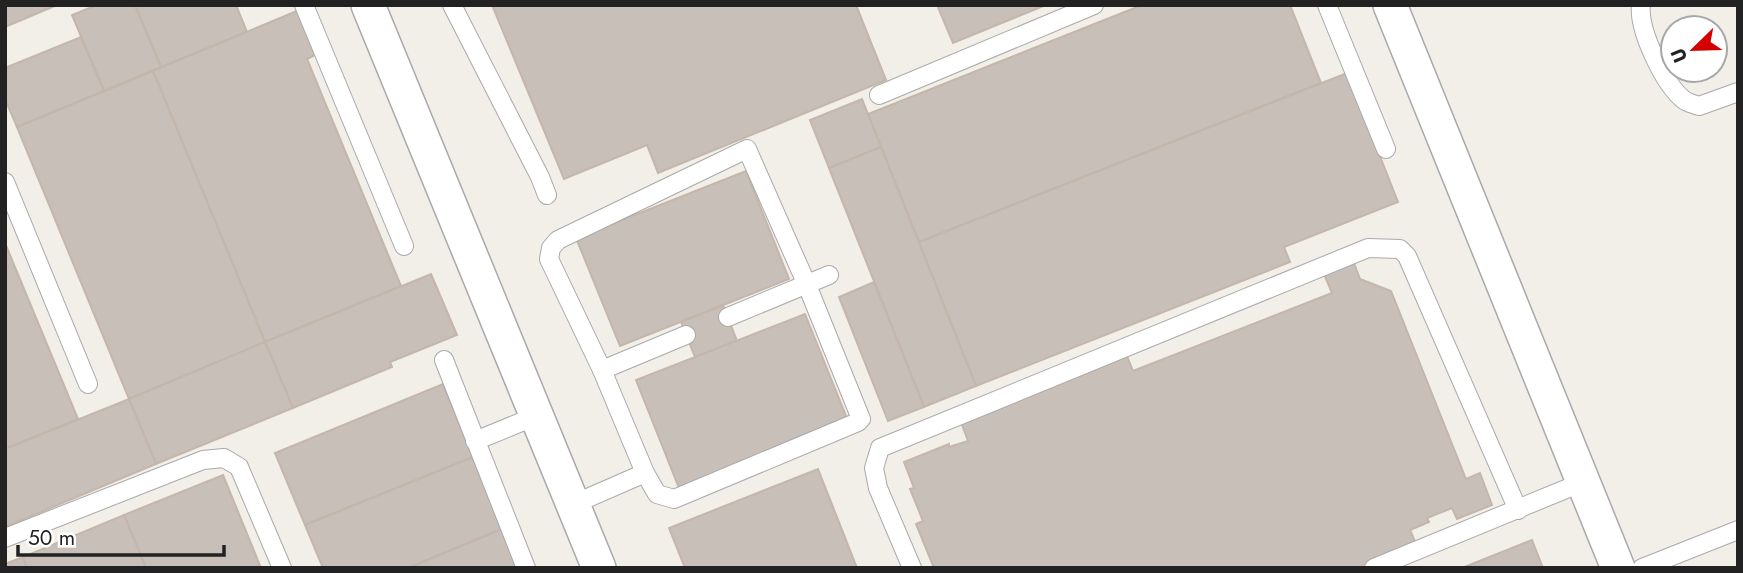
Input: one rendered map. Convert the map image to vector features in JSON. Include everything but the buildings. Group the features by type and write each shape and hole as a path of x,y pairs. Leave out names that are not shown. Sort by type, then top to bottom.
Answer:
{"street":[{"path":"369,5 599,568"},
{"path":"1390,5 1618,568"}],"lane":[{"path":"304,5 404,246"},
{"path":"452,5 547,195"},
{"path":"879,95 1094,5"},
{"path":"1327,5 1386,149"},
{"path":"1641,5 1640,13 1649,44 1663,72 1685,101 1699,106 1738,92"},
{"path":"747,149 807,285 861,419 674,499 657,494 645,473 602,370 549,259 551,248 558,240 747,149"},
{"path":"5,182 88,384"},
{"path":"912,568 878,488 874,468 880,449 1368,248 1400,249 1407,256 1518,509"},
{"path":"728,317 829,275"},
{"path":"602,370 686,335"},
{"path":"444,360 526,568"},
{"path":"475,441 536,416"},
{"path":"5,538 203,460 224,458 239,467 282,568"},
{"path":"574,504 645,473"},
{"path":"1374,568 1583,482"},
{"path":"1642,568 1738,530"}]}
